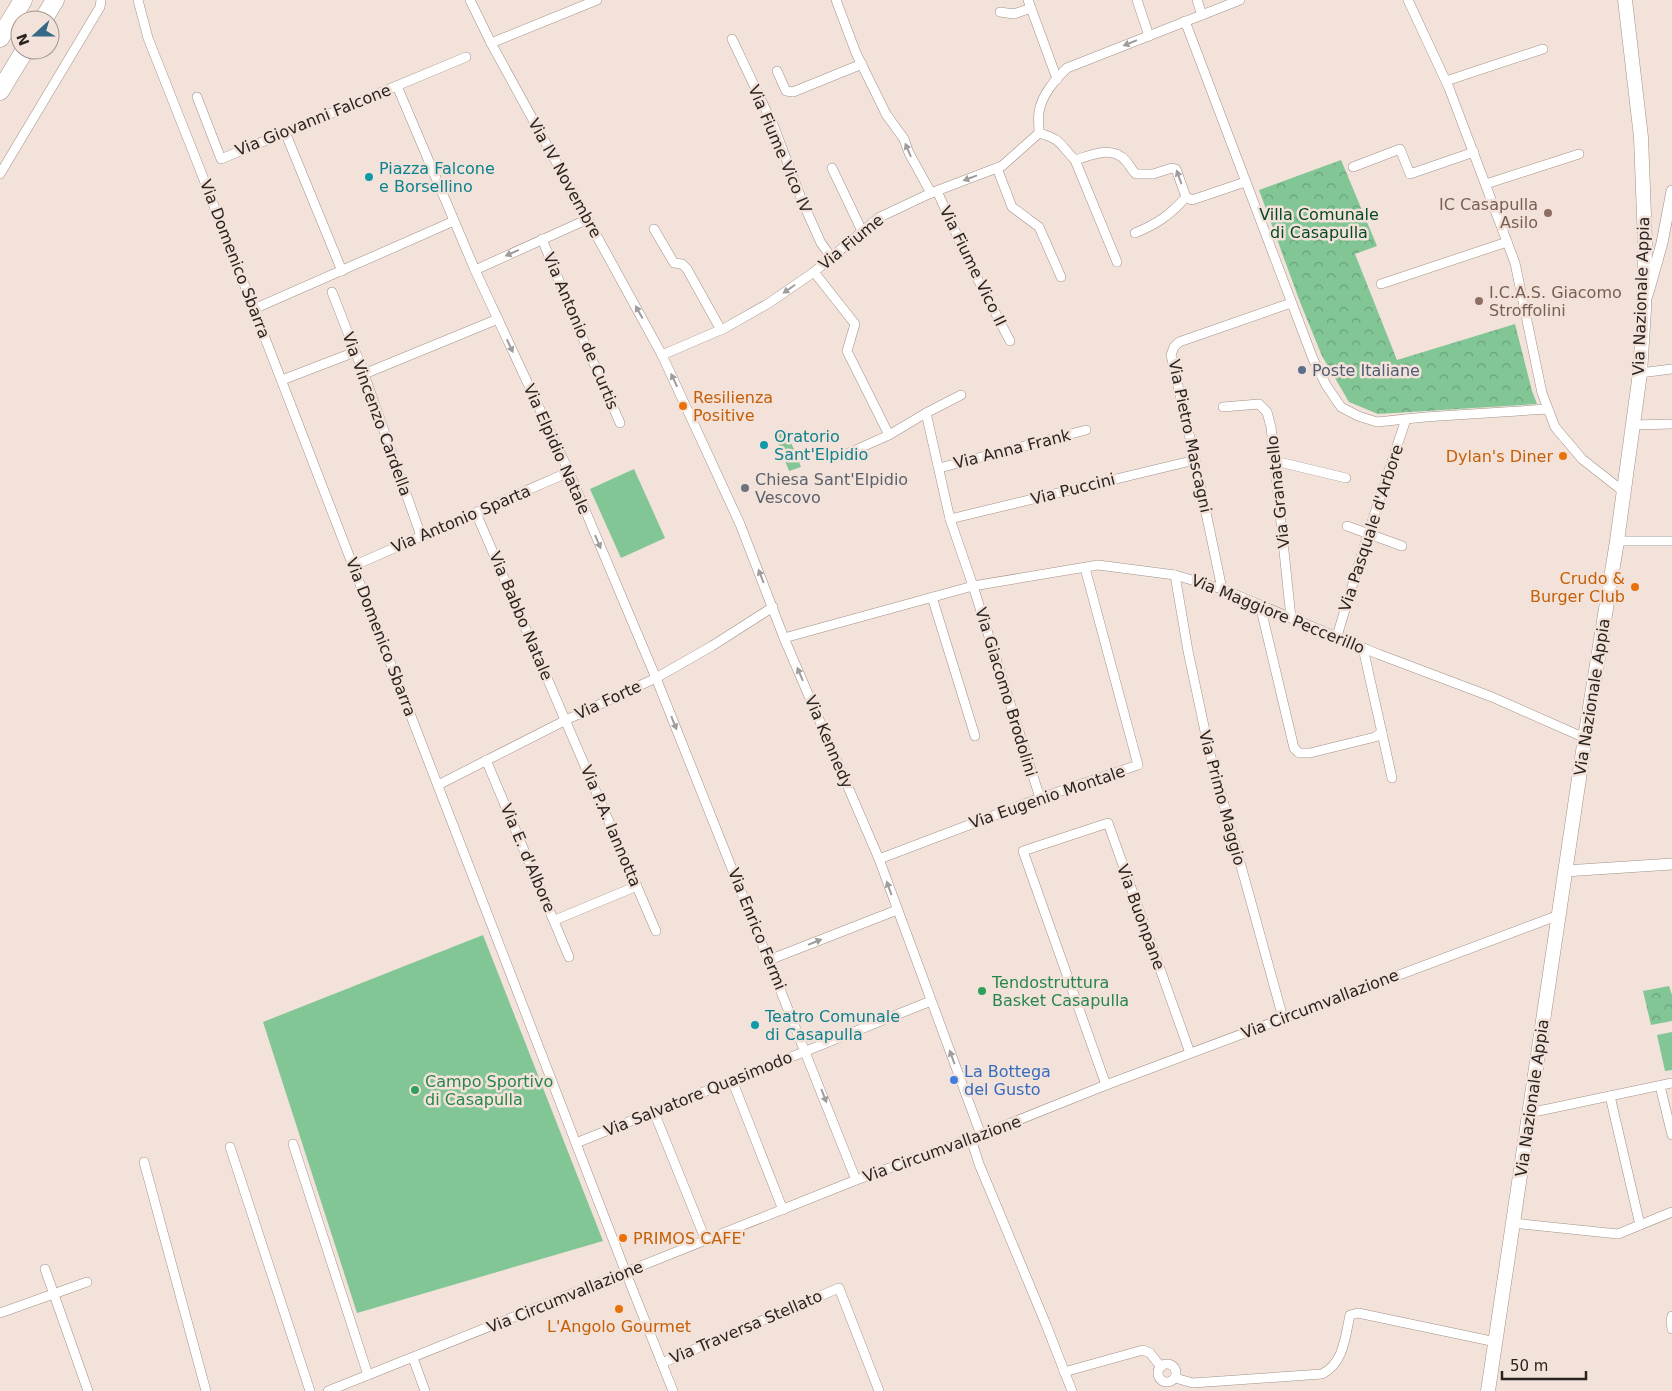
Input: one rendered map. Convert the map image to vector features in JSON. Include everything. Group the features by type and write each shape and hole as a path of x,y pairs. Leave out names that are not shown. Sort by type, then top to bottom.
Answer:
{"highway":[{"path":"0,38 23,0"},
{"path":"0,91 19,60"}],"main road":[{"name":"Via Nazionale Appia","path":"1488,1391 1585,738 1617,542 1640,374 1644,309 1645,242 1641,137 1625,0"}],"street":[{"path":"0,174 100,7 101,0"},
{"name":"Via Domenico Sbarra","path":"138,0 148,38 673,1391"},
{"name":"Via IV Novembre","path":"470,0 491,44 662,355"},
{"path":"491,44 597,0"},
{"name":"Via Fiume Vico II","path":"836,0 862,64 886,114 904,139 909,153 934,192 1010,341"},
{"path":"1137,0 1149,36"},
{"path":"1198,0 1202,15"},
{"path":"1408,0 1446,81 1508,242 1515,264 1542,393 1555,427 1582,459 1624,492"},
{"path":"1117,262 1076,160 1062,143 1054,137 1039,133 1039,112 1051,84 1067,68 1236,1"},
{"path":"1000,12 1014,14 1029,4 1057,78"},
{"path":"1185,21 1313,359 1326,385 1341,407 1358,416 1377,422 1548,409"},
{"name":"Via Fiume Vico IV","path":"732,39 774,126 802,202 821,243 831,257"},
{"path":"1446,81 1543,49"},
{"name":"Via Giovanni Falcone","path":"197,97 221,159 466,57"},
{"path":"777,71 786,91 793,92 862,64"},
{"path":"254,309 454,221 397,86"},
{"path":"285,132 342,270"},
{"name":"Via Fiume","path":"662,355 721,330 769,303 814,272 878,218 934,192 1002,166 1039,133"},
{"path":"1353,167 1400,149 1410,174 1474,152"},
{"path":"1076,160 1104,152 1112,152 1126,161 1136,174 1153,174 1172,168 1176,169 1186,197 1192,200 1246,182"},
{"path":"1486,184 1579,154"},
{"path":"832,168 862,231"},
{"path":"997,168 1012,208 1039,227 1061,277"},
{"path":"1644,309 1662,243 1672,191"},
{"path":"1134,233 1155,224 1174,210 1186,197"},
{"name":"Via Antonio de Curtis","path":"475,270 588,219"},
{"name":"Via Elpidio Natale","path":"454,221 569,472 656,678"},
{"path":"654,229 674,263 682,264 686,269 721,330"},
{"name":"Via Antonio de Curtis","path":"542,239 620,423"},
{"path":"1381,284 1508,242"},
{"path":"814,272 855,324 848,351 889,434"},
{"name":"Via Vincenzo Cardella","path":"332,292 356,352 421,536"},
{"name":"Via Pietro Mascagni","path":"1222,588 1171,355 1174,347 1179,342 1291,303"},
{"path":"364,374 498,319"},
{"path":"282,380 356,352"},
{"name":"Via Kennedy","path":"662,355 740,524 784,638 878,859 981,1135"},
{"path":"1640,374 1672,369"},
{"path":"844,454 889,434 961,395"},
{"name":"Via Granatello","path":"1223,407 1259,404 1267,412 1271,427 1275,461 1291,618"},
{"name":"Via Anna Frank","path":"926,413 950,519 973,586"},
{"name":"Via Pasquale d'Arbore","path":"1337,636 1406,419"},
{"path":"1633,425 1672,424"},
{"name":"Via Anna Frank","path":"939,468 1086,430"},
{"name":"Via Puccini","path":"950,519 1195,460"},
{"path":"1275,461 1346,478"},
{"name":"Via Antonio Sparta","path":"353,566 569,472"},
{"name":"Via Babbo Natale","path":"476,513 566,720"},
{"path":"1346,526 1402,546"},
{"path":"1617,542 1672,541"},
{"name":"Via Maggiore Peccerillo","path":"784,638 973,586 1098,565 1174,575 1222,588 1363,648 1492,697 1585,738"},
{"name":"Via Eugenio Montale","path":"878,859 1040,798 1138,765 1085,568"},
{"name":"Via Primo Maggio","path":"1174,575 1209,750 1283,1018"},
{"name":"Via Giacomo Brodolini","path":"973,586 1040,798"},
{"path":"932,597 975,736"},
{"path":"1260,605 1294,748 1299,752 1310,753 1375,737 1382,732"},
{"name":"Via Forte","path":"438,785 566,720 656,678 712,646 773,607"},
{"path":"1363,648 1392,778"},
{"name":"Via Enrico Fermi","path":"656,678 856,1180"},
{"name":"Via P.A. Iannotta","path":"566,720 656,931"},
{"name":"Via E. d'Albore","path":"486,760 569,957"},
{"name":"Via Buonpane","path":"1106,1085 1023,850 1108,823 1190,1053"},
{"path":"1565,871 1672,864"},
{"path":"555,920 637,886"},
{"path":"769,960 897,910"},
{"name":"Via Circumvallazione","path":"328,1391 856,1180 981,1135 1190,1053 1559,915"},
{"name":"Via Salvatore Quasimodo","path":"576,1143 931,1001"},
{"path":"732,1080 783,1210"},
{"path":"1529,1113 1672,1083"},
{"path":"1660,1086 1672,1135"},
{"path":"1610,1096 1640,1225"},
{"path":"654,1112 706,1241"},
{"path":"970,1139 1072,1391"},
{"path":"293,1144 368,1376"},
{"path":"230,1147 310,1391"},
{"path":"144,1162 206,1391"},
{"path":"1513,1222 1618,1234 1672,1212"},
{"path":"45,1269 88,1391"},
{"path":"0,1313 87,1282"},
{"name":"Via Traversa Stellato","path":"662,1363 839,1288 879,1391"},
{"path":"1064,1372 1143,1350 1150,1353 1161,1367 1159,1375 1162,1380 1170,1382 1175,1378 1193,1382 1322,1374 1334,1366 1340,1358 1350,1315 1354,1313 1496,1342"},
{"path":"1672,1316 1672,1329"},
{"path":"412,1358 425,1391"}],"green space":[{"name":"Villa Comunale di Casapulla","path":"1341,160 1377,246 1355,254 1397,360 1515,324 1537,404 1378,414 1349,402 1322,356 1259,190"},
{"path":"786,430 801,467 789,471 775,435"},
{"path":"634,469 665,538 621,558 590,489"},
{"name":"Campo Sportivo di Casapulla","path":"483,935 603,1241 357,1313 263,1022"},
{"path":"1669,986 1672,995 1672,1021 1651,1025 1643,991"},
{"path":"1672,1032 1672,1070 1665,1071 1657,1035"}],"place":[{"name":"Piazza Falcone e Borsellino","path":"369,177"},
{"name":"IC Casapulla Asilo","path":"1548,213"},
{"name":"I.C.A.S. Giacomo Stroffolini","path":"1479,301"},
{"name":"Poste Italiane","path":"1302,370"},
{"name":"Resilienza Positive","path":"683,406"},
{"name":"Oratorio Sant'Elpidio","path":"764,445"},
{"name":"Dylan's Diner","path":"1563,456"},
{"name":"Chiesa Sant'Elpidio Vescovo","path":"745,488"},
{"name":"Crudo & Burger Club","path":"1635,587"},
{"name":"Tendostruttura Basket Casapulla","path":"982,991"},
{"name":"Teatro Comunale di Casapulla","path":"755,1025"},
{"name":"La Bottega del Gusto","path":"954,1080"},
{"name":"Campo Sportivo di Casapulla","path":"415,1090"},
{"name":"PRIMOS CAFE'","path":"623,1238"},
{"name":"L'Angolo Gourmet","path":"619,1309"}]}
